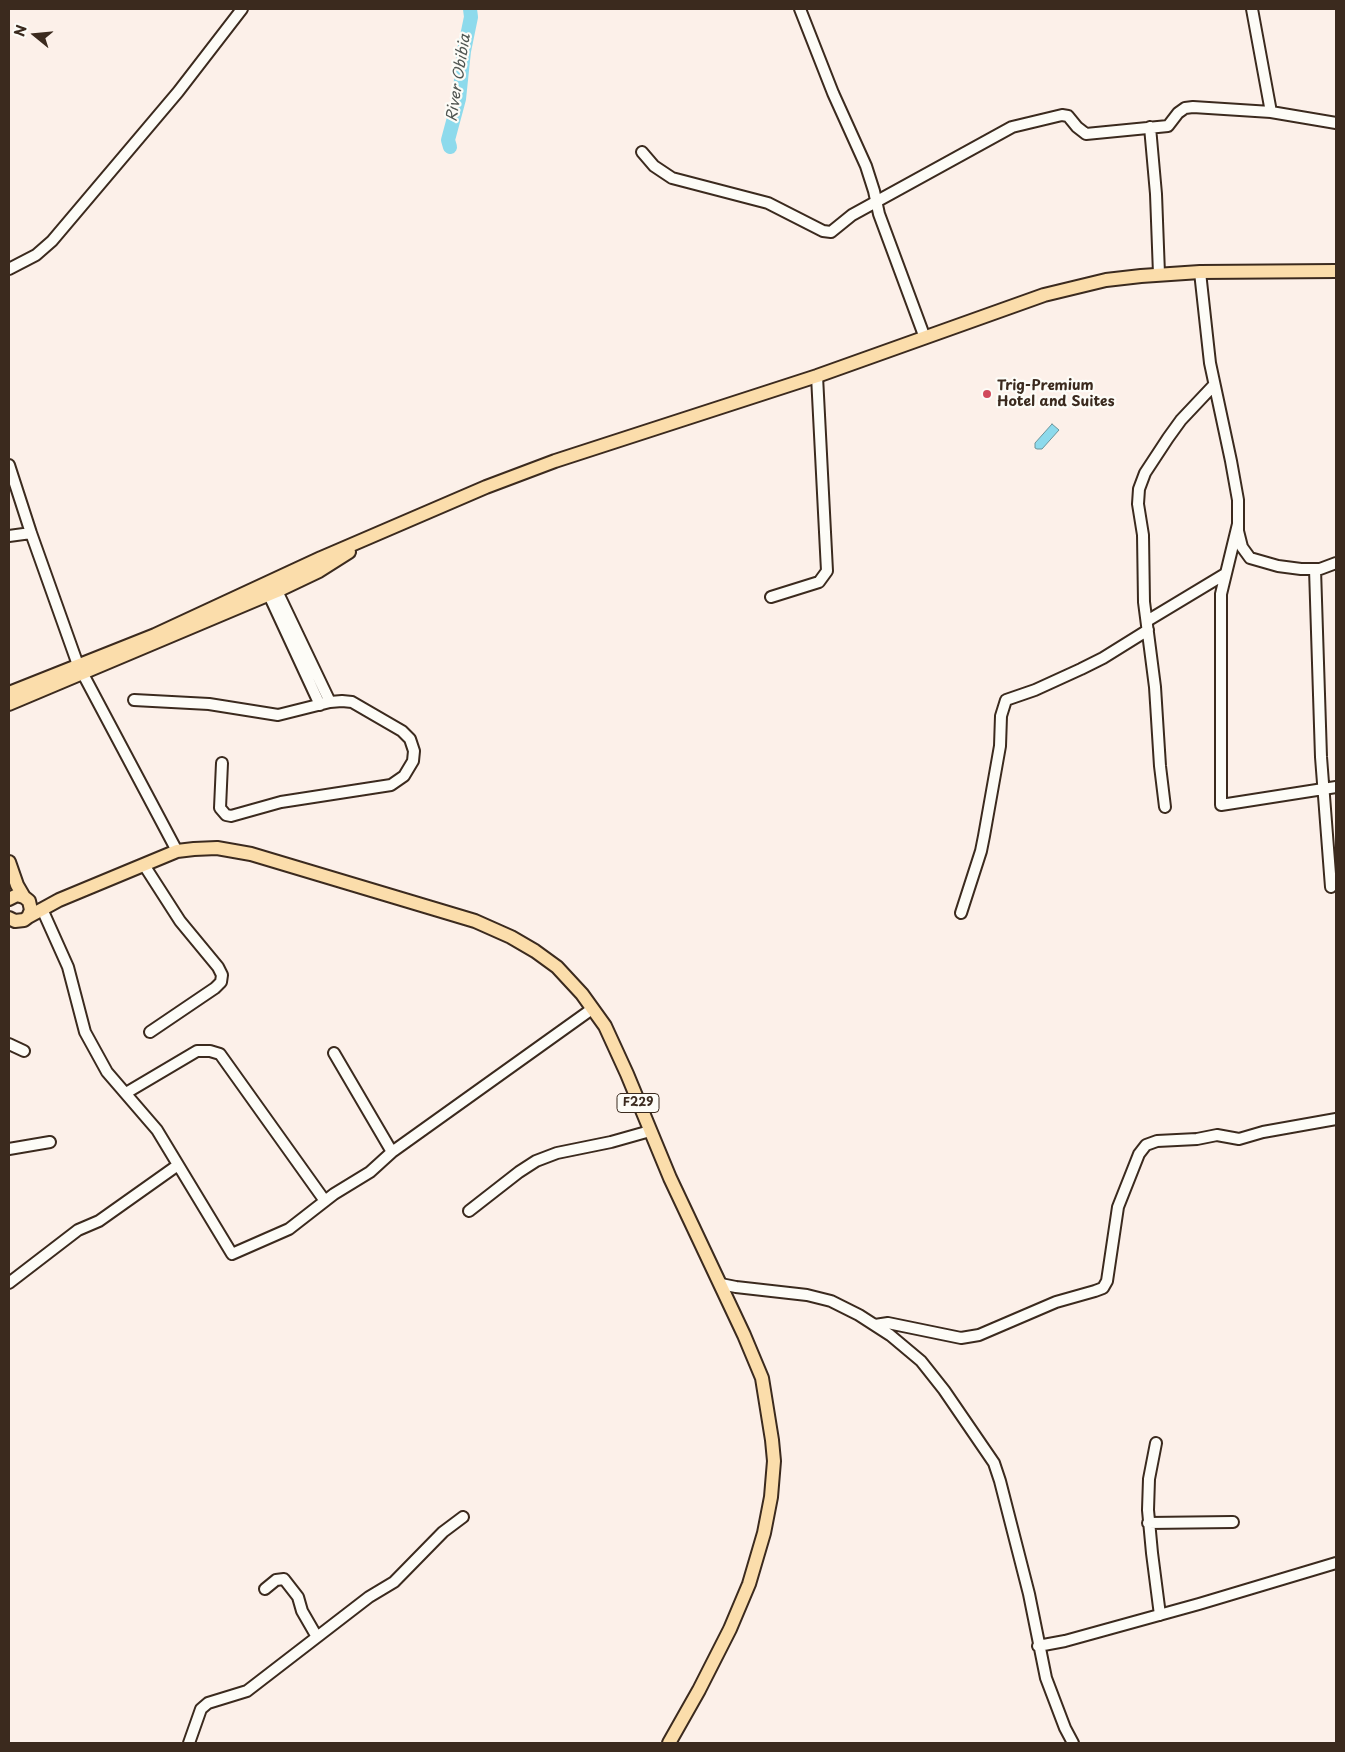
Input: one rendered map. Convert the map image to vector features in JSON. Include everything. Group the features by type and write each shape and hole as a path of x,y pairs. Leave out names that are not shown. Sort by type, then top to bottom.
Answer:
{"main road":[{"path":"9,704 369,537 486,487 555,461 818,376 1044,295 1106,280 1159,274 1336,271"},
{"path":"9,693 80,670 273,593 340,559 369,537"},
{"name":"F229","path":"19,919 59,900 177,852 217,848 251,854 475,921 511,937 535,951 557,967 582,994 604,1026 627,1074 670,1178 721,1284 762,1378 772,1440 774,1461 771,1497 764,1533 749,1584 699,1690 669,1743"},
{"path":"9,862 17,886 31,905 30,914 19,919 9,928"},
{"path":"9,899 17,895 25,897"},
{"name":"F229","path":"25,897 43,901 59,900"}],"street":[{"path":"9,269 36,255 52,241 178,92 242,9"},
{"path":"800,9 833,93 866,166 890,246 925,338"},
{"path":"1252,9 1271,112"},
{"path":"642,152 654,166 672,178 768,203 823,231 831,232 852,214 1012,127 1062,115 1068,116 1086,134 1168,126 1178,112 1185,108 1193,107 1271,112 1336,123"},
{"path":"1150,127 1156,194 1159,274"},
{"path":"1200,272 1214,385 1238,500 1238,524 1242,547 1250,558 1278,566 1315,569 1336,563"},
{"path":"772,597 820,582 828,571 818,376"},
{"path":"1165,807 1160,766 1156,687 1144,602 1143,535 1138,504 1139,489 1145,473 1168,438 1181,420 1214,385"},
{"path":"9,465 30,533 80,670 177,852"},
{"path":"1238,524 1221,594 1221,805 1336,787"},
{"path":"9,536 30,533"},
{"path":"1315,569 1324,789 1331,888"},
{"path":"961,913 984,836 1000,746 1001,716 1006,700 1035,690 1103,658 1147,625 1225,574"},
{"path":"273,593 330,702"},
{"path":"273,593 320,706"},
{"path":"134,700 209,704 278,715 342,700 352,702 402,731 410,740 414,751 412,761 404,776 391,785 281,802 231,816 222,813 220,808 222,763"},
{"path":"144,865 180,921 222,974 220,982 215,988 150,1032"},
{"path":"42,909 68,967 85,1032 107,1072 157,1130 232,1254 289,1229 326,1201 370,1172 392,1152 592,1009"},
{"path":"9,1044 24,1051"},
{"path":"126,1093 197,1051 210,1051 220,1054 326,1201"},
{"path":"334,1053 392,1152"},
{"path":"875,1325 888,1323 961,1338 979,1335 1056,1302 1103,1288 1107,1281 1118,1207 1139,1154 1146,1145 1157,1141 1197,1139 1217,1135 1239,1139 1263,1132 1336,1119"},
{"path":"469,1211 536,1161 557,1153 611,1142 650,1131"},
{"path":"9,1149 50,1142"},
{"path":"9,1284 78,1230 99,1221 178,1165"},
{"path":"721,1284 736,1288 808,1295 859,1314 920,1361 944,1390 994,1463 1029,1594 1046,1678 1065,1728 1073,1743"},
{"path":"1156,1443 1149,1487 1148,1523 1160,1615"},
{"path":"189,1743 201,1709 208,1703 247,1691 369,1597 394,1582 443,1532 463,1517"},
{"path":"1148,1523 1233,1522"},
{"path":"1038,1646 1065,1641 1160,1615 1336,1563"},
{"path":"265,1589 276,1580 284,1578 298,1596 302,1611 317,1637"}],"water":[{"path":"1052,424 1059,430 1042,449 1035,448 1035,443"}],"waterway":[{"name":"River Obibia","path":"450,147 448,140 459,99 464,51 471,17 470,9"}],"place":[{"name":"Trig-Premium Hotel and Suites","path":"987,394"}]}
